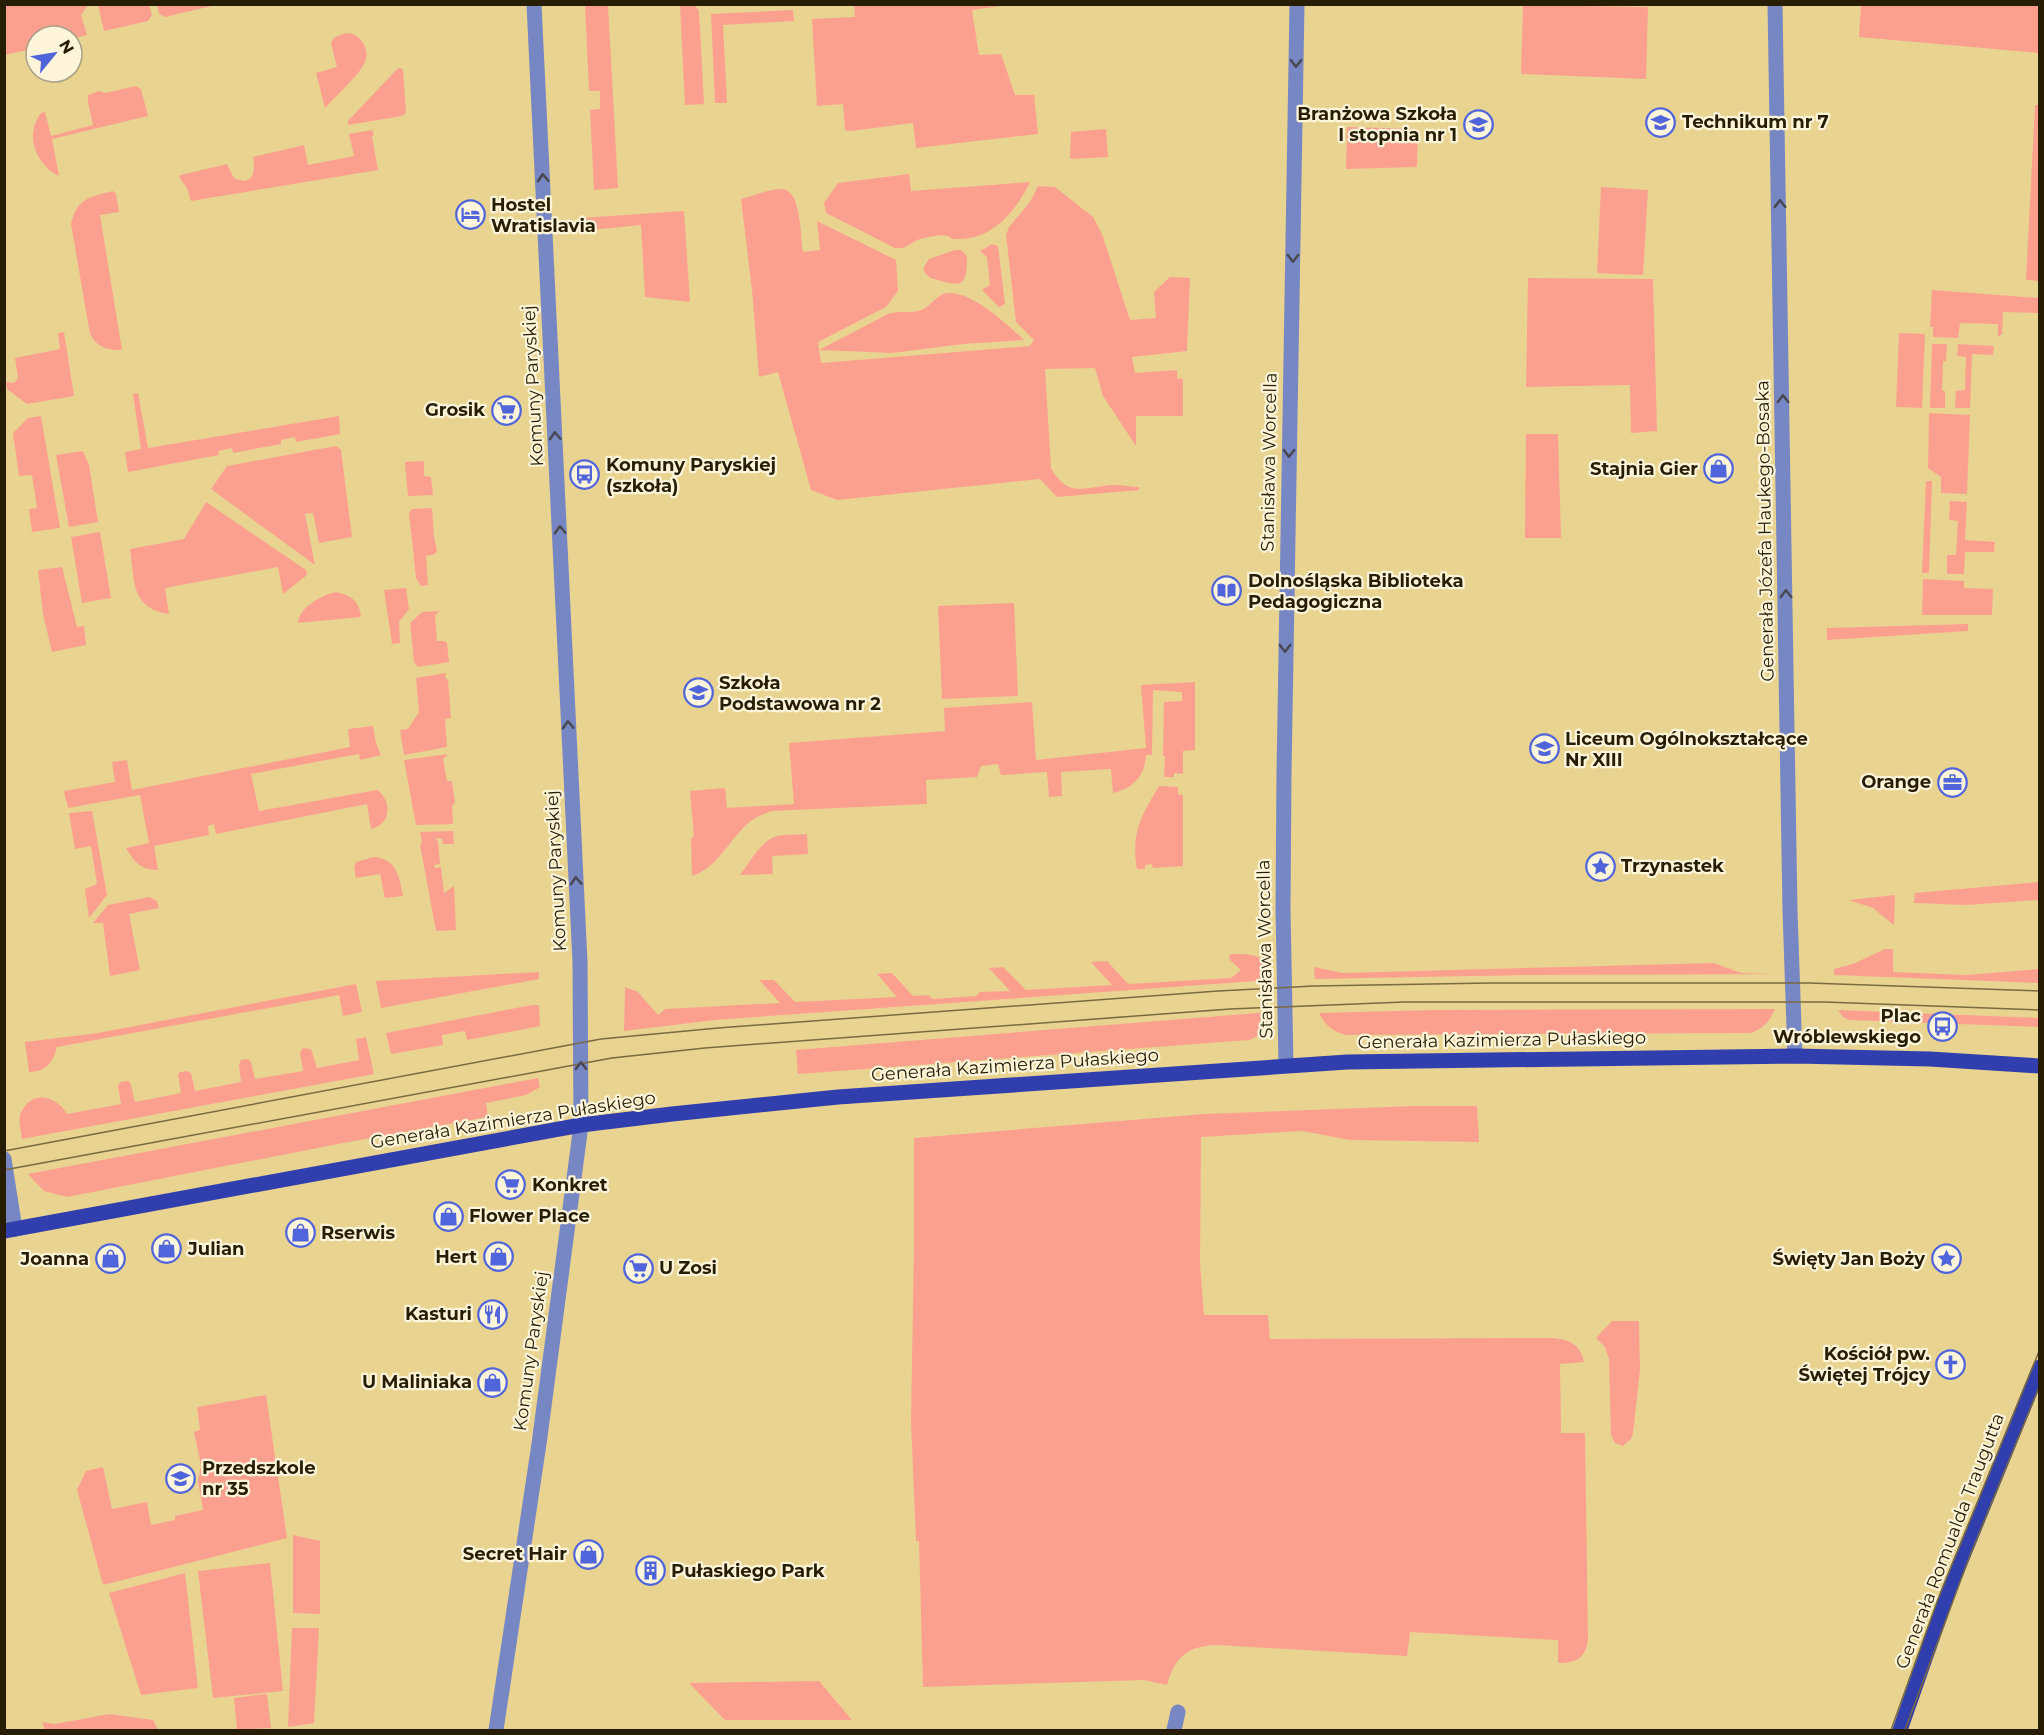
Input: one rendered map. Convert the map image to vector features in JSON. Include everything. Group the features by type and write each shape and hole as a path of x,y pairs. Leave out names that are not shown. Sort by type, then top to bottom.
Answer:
{"main road":[{"name":"Generała Kazimierza Pułaskiego","path":"10,1230 582,1125 838,1097 1286,1065 1490,1059 1795,1056 1930,1059 2040,1066"},
{"name":"Generała Romualda Traugutta","path":"1900,1731 1949,1590 2040,1367"}],"street":[{"name":"Komuny Paryskiej","path":"496,1731 539,1444 582,1125 577,894 534,4"},
{"name":"Stanisława Worcella","path":"1286,1065 1283,910 1284,773 1297,4"},
{"name":"Generała Józefa Haukego-Bosaka","path":"1775,4 1795,1056"},
{"path":"4,1159 10,1230"},
{"path":"1174,1731 1178,1712"}],"shaded area":[{"path":"157,4 216,5 165,17 159,14"},
{"path":"4,5 88,5 81,15 84,24 24,24 24,51 5,55"},
{"path":"98,5 149,5 152,15 148,21 104,31"},
{"path":"585,5 608,5 618,188 594,190 590,110 600,109 600,91 589,91"},
{"path":"680,5 695,5 699,11 704,104 685,105"},
{"path":"854,5 1008,5 972,10 979,55 1001,54 1015,95 1034,95 1038,134 916,148 913,123 845,130 843,104 817,106 812,19 855,17"},
{"path":"1523,5 1648,7 1646,79 1521,74"},
{"path":"1861,5 2039,5 2039,53 1859,37"},
{"path":"793,10 794,21 723,25 727,103 715,103 711,14"},
{"path":"350,33 362,41 366,50 366,59 356,76 325,108 316,73 337,67 332,40 342,34"},
{"path":"398,68 403,69 406,113 402,116 348,125 348,121"},
{"path":"136,86 141,89 148,116 52,139 59,176 44,165 33,140 33,131 41,113 45,112 51,136 93,125 88,95 99,91 105,93"},
{"path":"2035,105 2040,105 2039,281 2026,280"},
{"path":"1347,127 1418,129 1417,167 1346,169"},
{"path":"1106,129 1108,157 1070,159 1071,132"},
{"path":"372,130 378,170 191,201 187,188 179,177 227,164 234,178 245,181 253,173 253,157 304,145 308,165 354,156 349,134"},
{"path":"909,174 911,191 1030,182 1018,203 1001,222 981,235 969,238 952,239 945,235 936,236 920,239 903,248 895,248 826,213 824,203 838,183"},
{"path":"1038,186 1055,187 1093,217 1102,234 1130,320 1156,318 1154,292 1170,277 1190,278 1187,351 1132,357 1135,373 1177,370 1177,378 1183,379 1183,416 1136,416 1136,446 1103,396 1095,368 1045,369 1051,468 1058,478 1071,488 1114,485 1139,487 1139,490 1057,497 1040,479 837,500 811,490 778,372 759,377 741,199 772,190 789,191 797,205 803,252 820,250 817,221 896,260 898,291 886,307 818,342 821,363 1030,346 1034,340 1016,322 1006,235 1009,227 1030,202"},
{"path":"1601,187 1648,190 1643,275 1597,273"},
{"path":"113,191 116,194 119,212 100,215 122,350 103,347 90,334 71,224 77,209 86,200"},
{"path":"684,211 690,302 645,297 641,225 581,231 580,218"},
{"path":"992,244 998,246 1005,304 999,307 982,290 990,285 987,257 980,251"},
{"path":"961,250 967,256 967,268 963,281 954,284 930,278 924,271 929,259"},
{"path":"1528,278 1653,279 1657,431 1631,433 1630,385 1526,387"},
{"path":"1932,290 2039,298 2039,313 2003,312 2002,334 1998,337 1998,324 1960,323 1958,338 1933,337 1933,327 1930,327"},
{"path":"948,293 968,297 978,303 1024,340 963,344 892,353 819,350 888,314 921,310"},
{"path":"64,332 74,396 27,404 7,389 6,382 14,383 18,378 15,358 60,349 58,333"},
{"path":"1899,333 1925,334 1922,408 1896,407"},
{"path":"1932,344 1947,344 1946,361 1943,361 1942,391 1945,391 1945,408 1930,408"},
{"path":"1958,344 1994,346 1993,355 1972,354 1970,408 1955,408 1956,391 1965,390 1966,357 1957,356"},
{"path":"138,393 148,448 339,416 340,434 296,442 295,437 281,440 281,444 233,453 232,448 218,451 219,455 128,472 125,452 141,449 133,394"},
{"path":"1929,413 1970,415 1967,494 1941,493 1941,477 1928,468"},
{"path":"41,416 60,528 32,532 29,509 37,508 32,475 19,476 13,433 28,418"},
{"path":"1526,434 1558,434 1561,538 1525,538"},
{"path":"336,446 341,450 352,537 319,543 313,513 305,514 315,565 211,489 227,466"},
{"path":"83,451 89,465 98,522 69,527 56,455"},
{"path":"424,461 424,476 431,477 433,495 408,496 405,462"},
{"path":"1926,481 1932,481 1929,573 1922,573"},
{"path":"1950,501 1967,502 1965,540 1995,542 1994,552 1965,552 1964,574 1947,574 1947,555 1956,555 1958,521 1949,520"},
{"path":"206,502 306,570 307,575 283,594 278,567 165,588 169,614 147,606 141,599 134,582 130,549 184,539"},
{"path":"432,508 437,550 435,554 426,556 428,585 421,586 416,578 409,513 412,509"},
{"path":"100,532 111,598 82,603 71,537"},
{"path":"62,567 77,627 84,626 86,645 52,652 43,614 38,570"},
{"path":"1923,579 1964,581 1964,588 1993,589 1992,615 1922,615"},
{"path":"406,588 409,609 399,622 400,643 392,644 384,590"},
{"path":"336,592 354,600 361,617 298,623 299,617 307,607 318,599"},
{"path":"1014,603 1018,696 942,699 938,606"},
{"path":"440,611 435,615 437,641 447,643 449,662 418,667 414,662 410,623 422,612"},
{"path":"1968,624 1968,631 1827,640 1827,628"},
{"path":"446,673 451,718 445,719 447,747 404,755 400,730 408,729 419,712 416,678"},
{"path":"1195,682 1195,750 1183,751 1183,774 1174,773 1174,777 1164,777 1165,756 1163,756 1164,702 1182,701 1182,692 1153,690 1152,755 1146,755 1143,769 1137,780 1120,791 1113,793 1111,769 1061,772 1062,796 1049,797 1047,772 1001,775 998,764 981,766 977,777 926,780 927,804 765,813 747,824 715,861 692,876 691,838 694,837 690,791 725,788 727,808 794,804 789,743 945,731 944,708 1032,702 1036,760 1146,748 1141,685"},
{"path":"373,726 381,755 360,760 359,754 251,774 259,811 377,790 382,794 388,811 383,822 371,829 367,804 216,834 214,824 208,826 209,835 154,846 158,870 152,870 139,864 126,848 149,843 140,795 68,808 66,801 64,791 115,782 112,762 127,760 132,790 350,747 348,729"},
{"path":"448,754 443,759 447,781 452,781 455,803 452,806 453,824 416,825 404,760"},
{"path":"1159,786 1178,787 1178,794 1183,795 1183,866 1153,868 1152,864 1145,865 1145,869 1137,869 1135,845 1139,825"},
{"path":"92,811 107,895 89,918 85,889 97,884 91,846 75,849 69,813"},
{"path":"453,831 454,844 443,844 442,839 435,838 438,841 440,864 434,865 435,868 441,867 444,893 454,886 456,930 436,931 420,845 422,842 420,832"},
{"path":"807,834 808,854 772,856 773,874 740,875 761,847 771,838 780,835"},
{"path":"374,857 388,861 396,870 403,896 385,898 380,874 356,878 354,868 356,862"},
{"path":"2039,882 2039,900 1966,905 1914,903 1915,893"},
{"path":"1895,895 1894,925 1873,908 1849,900"},
{"path":"150,897 157,901 159,908 129,914 140,970 110,976 103,923 93,923 108,905"},
{"path":"1885,949 1893,949 1893,972 1966,975 2039,969 2039,983 1834,975 1834,969 1853,964"},
{"path":"1230,954 1252,955 1263,960 1267,965 1270,980 715,1020 624,1031 625,987 638,992 658,1015 665,1009 780,1003 759,980 774,980 795,1002 897,997 877,974 892,973 913,996 928,995 933,999 976,996 980,992 1010,991 989,968 1003,967 1026,990 1112,985 1091,962 1107,961 1128,984 1231,978 1241,970 1229,959"},
{"path":"1714,963 1741,973 1775,974 1315,979 1314,967 1343,973"},
{"path":"539,972 539,979 381,1008 376,981"},
{"path":"356,984 362,1012 343,1016 339,995 57,1047 48,1065 35,1072 29,1072 25,1042 98,1033"},
{"path":"539,1005 540,1026 467,1040 465,1031 442,1035 443,1045 391,1054 386,1033"},
{"path":"1775,1009 1765,1024 1750,1033 1346,1035 1330,1027 1319,1013 1435,1010"},
{"path":"1838,1010 2039,1018 2039,1027 1849,1020 1843,1017"},
{"path":"1270,1012 1264,1030 1249,1040 798,1074 796,1050"},
{"path":"366,1037 374,1074 22,1139 21,1114 27,1104 38,1098 57,1103 67,1114 121,1104 118,1086 120,1082 129,1081 135,1102 181,1093 178,1075 180,1072 191,1073 195,1091 241,1082 239,1065 241,1060 248,1059 251,1062 255,1079 303,1071 300,1053 303,1048 311,1049 317,1068 359,1060 356,1039"},
{"path":"538,1078 540,1087 526,1095 486,1103 488,1117 67,1197 44,1191 28,1174"},
{"path":"1413,1106 1477,1106 1479,1142 1350,1140 1302,1131 1201,1137 1200,1264 1204,1315 1268,1315 1270,1339 1550,1338 1562,1339 1576,1346 1584,1362 1560,1364 1561,1433 1585,1433 1588,1640 1582,1656 1575,1661 1558,1663 1558,1640 1410,1632 1407,1656 1207,1646 1190,1651 1178,1660 1167,1685 1144,1680 923,1687 919,1541 916,1541 911,1422 914,1138 1204,1114"},
{"path":"1612,1321 1639,1321 1640,1370 1633,1433 1631,1439 1623,1446 1615,1443 1611,1435 1609,1359 1605,1347 1596,1338"},
{"path":"266,1395 287,1538 103,1585 77,1490 86,1471 103,1467 112,1509 147,1502 151,1525 175,1520 175,1516 203,1510 198,1481 201,1465 194,1432 200,1430 197,1407"},
{"path":"293,1535 320,1541 320,1614 293,1613"},
{"path":"270,1563 283,1691 213,1698 198,1571"},
{"path":"185,1573 198,1688 141,1695 109,1593"},
{"path":"292,1628 319,1628 314,1723 288,1727"},
{"path":"819,1681 852,1720 725,1720 689,1683"},
{"path":"267,1694 271,1728 237,1730 234,1698"},
{"path":"109,1714 153,1720 158,1730 45,1730 42,1722 55,1724"}],"tram line":[{"path":"4,1151 601,1039 718,1028 1314,986 1491,983 1809,983 2040,991"},
{"path":"4,1170 612,1058 705,1048 1230,1009 1404,1002 1825,1002 2040,1010"},
{"path":"1891,1730 1938,1599 2040,1349"},
{"path":"1905,1730 1969,1558 2040,1385"}],"place":[{"name":"Technikum nr 7","path":"1661,122"},
{"name":"Branżowa Szkoła I stopnia nr 1","path":"1478,124"},
{"name":"Hostel Wratislavia","path":"470,215"},
{"name":"Grosik","path":"506,410"},
{"name":"Stajnia Gier","path":"1719,469"},
{"name":"Komuny Paryskiej (szkoła)","path":"585,475"},
{"name":"Dolnośląska Biblioteka Pedagogiczna","path":"1227,591"},
{"name":"Szkoła Podstawowa nr 2","path":"698,693"},
{"name":"Liceum Ogólnokształcące Nr XIII","path":"1544,749"},
{"name":"Orange","path":"1952,782"},
{"name":"Trzynastek","path":"1600,866"},
{"name":"Plac Wróblewskiego","path":"1942,1026"},
{"name":"Konkret","path":"511,1185"},
{"name":"Flower Place","path":"448,1216"},
{"name":"Rserwis","path":"300,1233"},
{"name":"Julian","path":"167,1249"},
{"name":"Hert","path":"498,1257"},
{"name":"Joanna","path":"110,1259"},
{"name":"Święty Jan Boży","path":"1946,1259"},
{"name":"U Zosi","path":"638,1268"},
{"name":"Kasturi","path":"493,1314"},
{"name":"Kościół pw. Świętej Trójcy","path":"1951,1364"},
{"name":"U Maliniaka","path":"493,1382"},
{"name":"Przedszkole nr 35","path":"181,1478"},
{"name":"Secret Hair","path":"588,1554"},
{"name":"Pułaskiego Park","path":"650,1571"}]}
